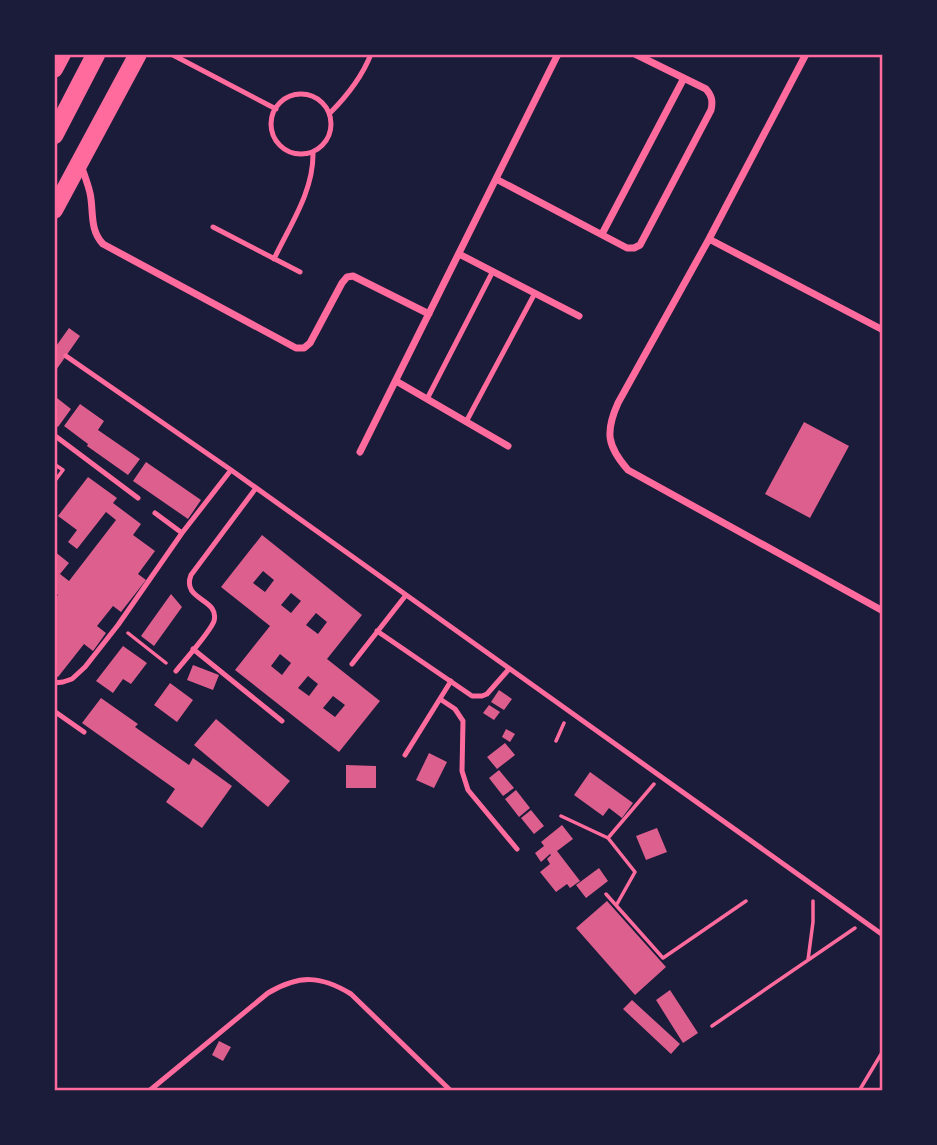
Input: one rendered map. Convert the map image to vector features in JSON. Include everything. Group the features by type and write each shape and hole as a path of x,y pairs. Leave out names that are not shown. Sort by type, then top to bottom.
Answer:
{"highway":[{"path":"54,69 62,54"},
{"path":"54,135 96,54"},
{"path":"54,210 138,54"}],"street":[{"path":"360,452 558,54"},
{"path":"496,179 627,248 640,245 711,110 712,97 706,89 635,54"},
{"path":"806,54 709,239 618,403 610,420 610,439 616,456 628,470 883,611"},
{"path":"602,234 684,78"},
{"path":"79,161 90,192 93,225 103,244 296,348 303,348 310,343 347,277 354,276 429,314"},
{"path":"709,239 883,330"},
{"path":"459,254 579,316"},
{"path":"396,381 508,446"}],"lane":[{"path":"171,54 276,109"},
{"path":"330,113 351,90 371,54"},
{"path":"299,94 317,98 330,113 331,131 321,147 313,152 294,154 278,144 273,136 272,117 282,101 290,96 299,94"},
{"path":"274,259 308,190 313,152"},
{"path":"213,227 300,272"},
{"path":"427,399 493,271"},
{"path":"466,422 536,293"},
{"path":"66,356 406,594 883,935"},
{"path":"54,435 138,498"},
{"path":"54,683 63,682 79,674 231,470"},
{"path":"176,671 213,624 214,618 212,609 191,591 189,580 256,488"},
{"path":"155,513 182,533"},
{"path":"352,664 406,594"},
{"path":"377,631 472,696 487,694 509,669"},
{"path":"193,649 282,721"},
{"path":"405,755 451,681"},
{"path":"440,699 455,709 464,721 462,771 468,790 517,849"},
{"path":"54,711 84,732"},
{"path":"149,1091 268,993 301,979 319,979 351,994 451,1091"}],"path":[{"path":"54,464 63,470 54,482"},
{"path":"118,625 176,671"},
{"path":"556,741 569,711"},
{"path":"608,838 660,776"},
{"path":"561,816 608,838 635,872 617,904"},
{"path":"808,960 813,922 813,885"},
{"path":"606,894 663,958 746,901"},
{"path":"712,1026 864,922"},
{"path":"859,1091 883,1051"}],"building":[{"path":"69,328 80,336 54,373 54,349"},
{"path":"57,398 71,409 58,427 54,424 54,401"},
{"path":"80,404 104,421 98,430 140,459 128,475 64,426"},
{"path":"804,422 849,446 810,518 765,494"},
{"path":"146,462 201,500 188,519 133,481"},
{"path":"88,477 117,498 113,503 141,524 133,535 155,551 138,574 146,580 121,612 113,606 97,626 106,633 93,651 84,644 58,677 54,674 54,600 58,595 54,592 54,551 69,563 60,574 69,581 116,520 106,512 77,549 68,542 77,530 58,516"},
{"path":"262,535 362,615 327,659 380,701 339,752 235,670 270,626 221,587","holes":["263,571 274,580 265,592 253,583","291,593 301,601 291,613 281,605","316,613 327,622 318,634 306,625","280,654 291,663 282,675 271,666","308,676 318,684 309,696 298,688","333,696 345,705 335,717 323,708"]},
{"path":"171,594 182,607 154,646 141,636"},
{"path":"123,646 147,663 131,684 123,679 113,693 96,681"},
{"path":"193,665 219,675 213,690 187,680"},
{"path":"170,683 193,700 177,722 154,705"},
{"path":"499,690 512,699 504,710 491,702"},
{"path":"101,698 138,724 135,727 189,765 193,758 232,786 202,828 166,802 175,789 82,723"},
{"path":"489,705 500,712 494,720 483,713"},
{"path":"216,719 290,781 268,807 194,745"},
{"path":"506,729 515,734 510,742 502,737"},
{"path":"505,743 515,755 497,769 487,757"},
{"path":"429,753 447,762 434,788 416,780"},
{"path":"346,765 376,766 376,788 346,788"},
{"path":"499,770 514,788 503,796 489,778"},
{"path":"590,772 633,803 622,818 609,808 603,816 574,795"},
{"path":"516,790 530,808 519,817 505,799"},
{"path":"531,810 544,826 534,834 521,818"},
{"path":"562,825 573,839 557,851 580,881 570,888 567,884 556,892 540,872 550,864 547,859 551,855 541,862 535,853 544,846 541,842"},
{"path":"657,828 667,852 646,860 636,836"},
{"path":"599,868 608,881 586,898 576,885"},
{"path":"607,901 666,967 635,995 576,928"},
{"path":"670,990 698,1033 683,1043 656,1000"},
{"path":"632,1000 680,1044 671,1054 623,1009"},
{"path":"219,1041 231,1047 223,1061 212,1055"}]}
